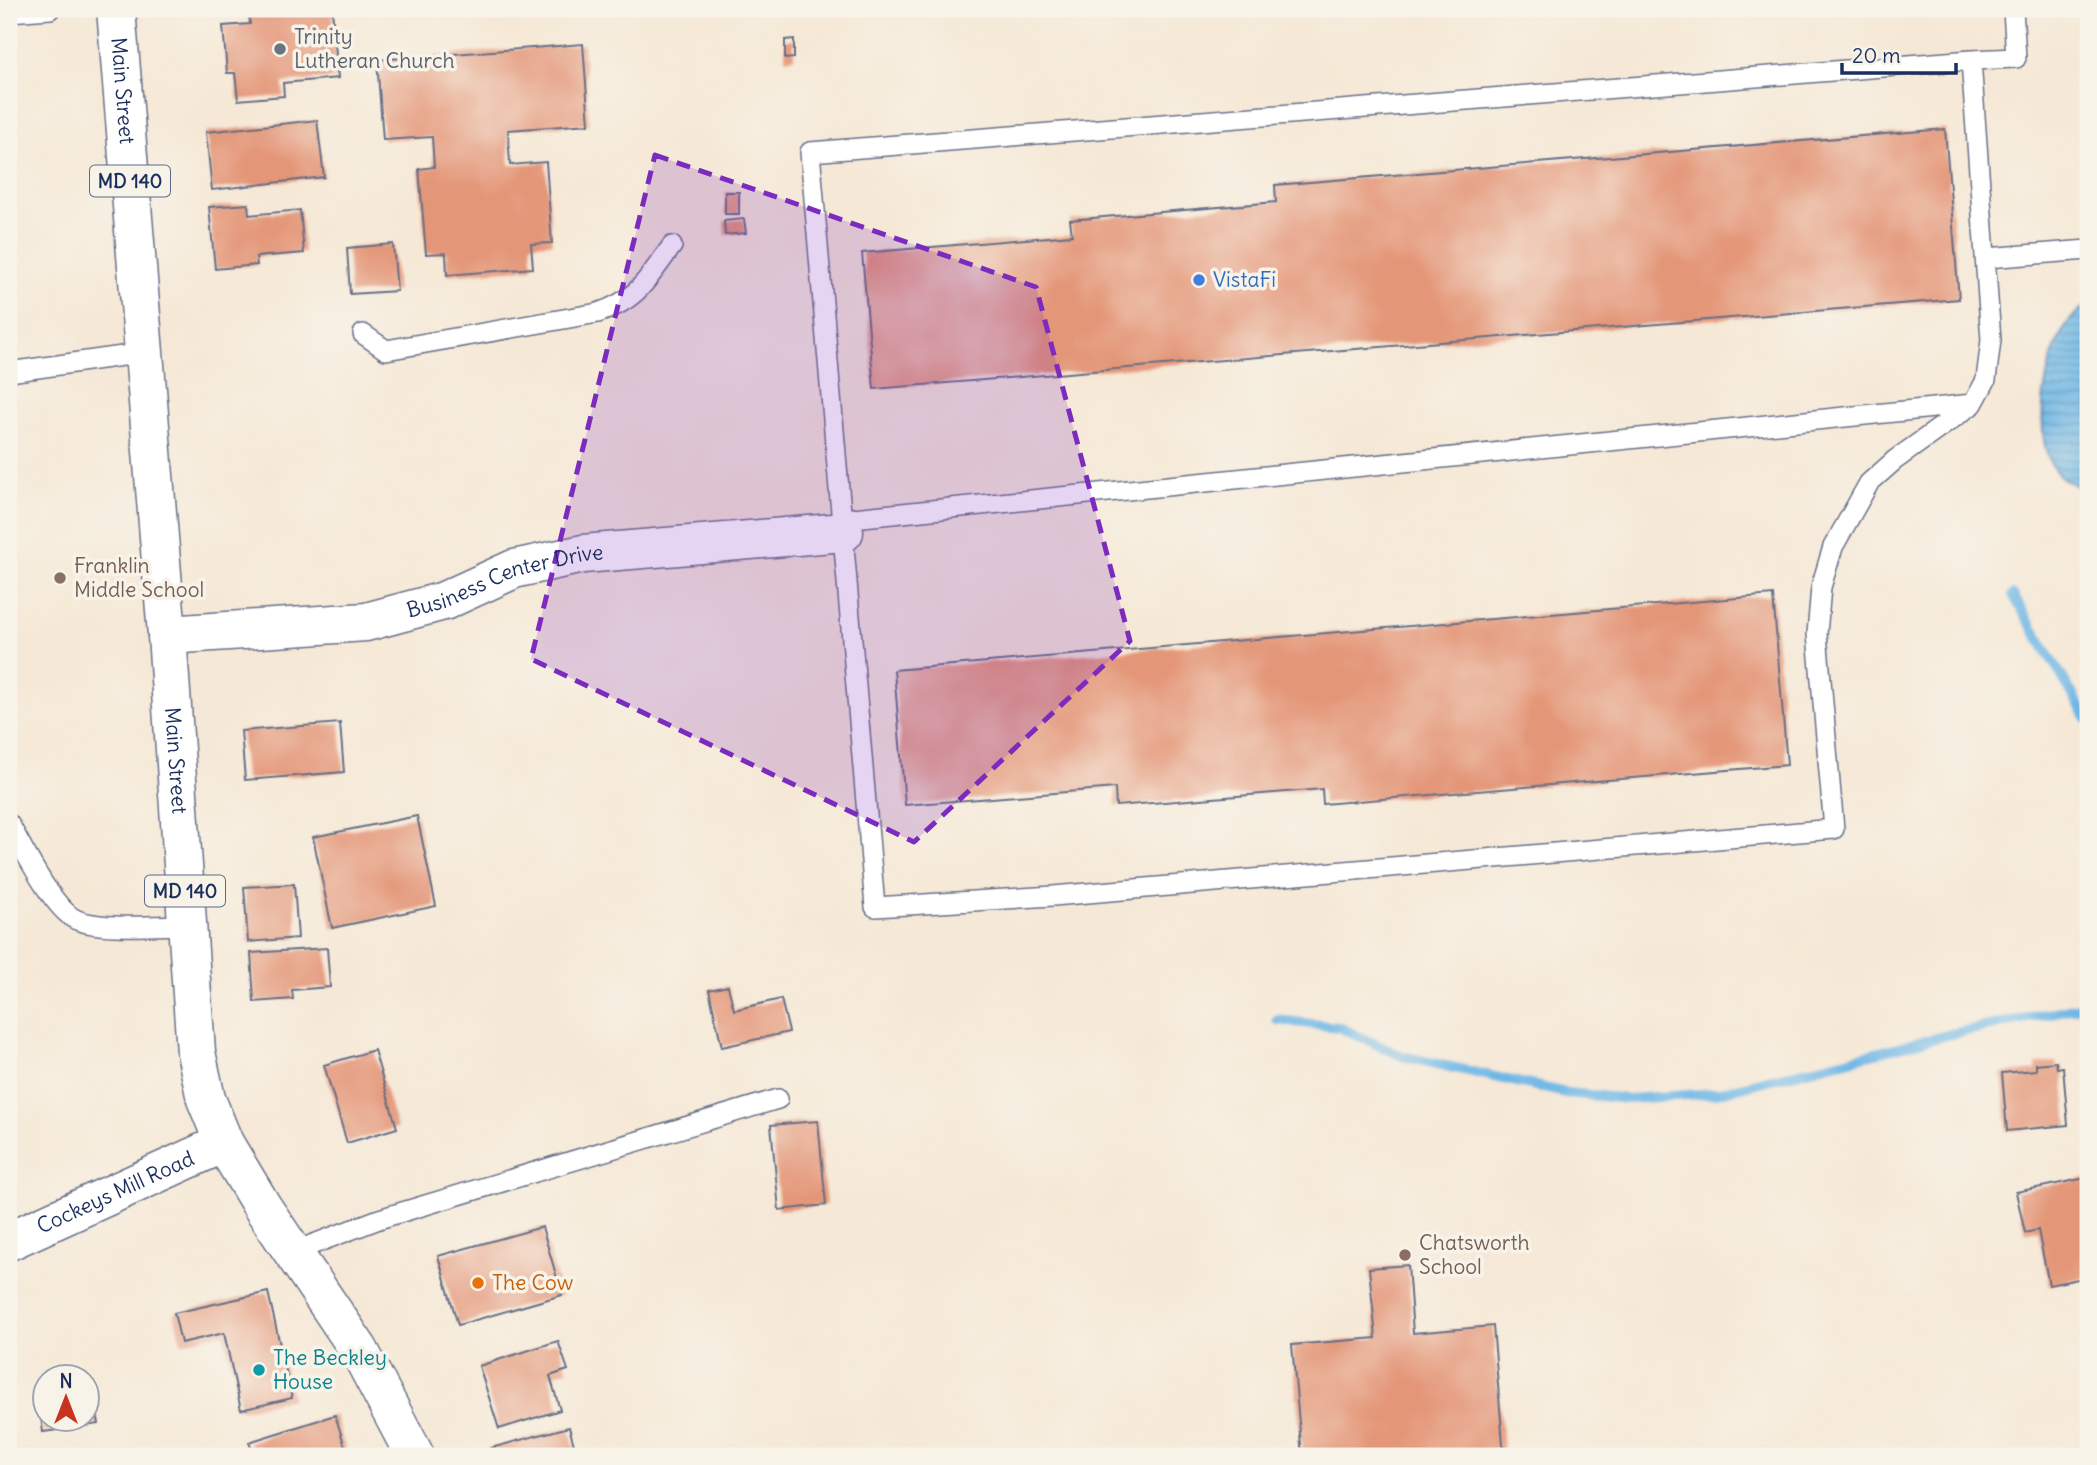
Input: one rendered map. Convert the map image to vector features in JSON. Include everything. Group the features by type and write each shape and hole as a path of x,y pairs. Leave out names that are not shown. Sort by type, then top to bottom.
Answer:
{"main road":[{"name":"Main Street","path":"116,9 167,635 196,1052 206,1100 223,1143 359,1350 415,1456"},
{"name":"Business Center Drive","path":"167,635 366,622 444,601 514,569 541,562 583,554 844,525"},
{"name":"Cockeys Mill Road","path":"9,1241 223,1143"}],"lane":[{"path":"9,12 50,9"},
{"path":"1971,60 1991,340 1986,380 1973,404 1895,460 1869,483 1833,547 1821,587 1817,634 1834,829 1067,895 875,907 810,152 1971,60 2017,58 2013,9"},
{"path":"363,334 386,350 598,313 623,304 639,290 671,246"},
{"path":"1986,258 2088,250"},
{"path":"9,372 144,354"},
{"path":"844,525 1973,404"},
{"path":"9,824 53,896 74,918 107,926 187,925"},
{"path":"293,1252 379,1219 778,1099"}],"highlighted area":[{"path":"655,155 1036,287 1130,641 914,842 531,659"}],"water":[{"path":"2088,306 2088,491 2074,485 2053,468 2046,451 2043,405 2052,355 2062,333 2073,316"}],"building":[{"name":"Trinity Lutheran Church","path":"332,9 338,78 283,83 284,96 238,100 235,73 227,73 223,26 250,24 249,14"},
{"path":"1115,9 1146,9 1146,12 1116,14"},
{"path":"794,39 794,58 785,59 785,40"},
{"path":"583,44 589,124 508,130 510,165 546,162 552,243 531,244 533,268 447,275 446,253 426,254 419,169 434,167 432,137 383,140 377,60"},
{"path":"317,120 324,177 212,190 206,132"},
{"path":"1945,129 1959,299 874,389 862,253 1072,235 1070,220 1276,202 1275,185"},
{"path":"725,192 739,192 739,214 725,214"},
{"path":"248,204 249,215 300,210 304,253 256,257 257,265 215,269 209,207"},
{"path":"744,219 746,233 725,235 724,221"},
{"path":"393,244 397,291 350,294 347,248"},
{"path":"1773,595 1787,765 1323,804 1322,789 1116,806 1115,788 905,805 894,670"},
{"path":"340,723 344,772 245,780 241,731"},
{"path":"417,816 436,906 332,928 313,837"},
{"path":"294,884 298,938 248,942 244,887"},
{"path":"327,948 330,987 292,990 293,999 254,1002 251,953"},
{"path":"728,986 734,1010 781,999 789,1032 722,1047 709,990"},
{"path":"374,1050 397,1128 347,1143 324,1065"},
{"path":"2056,1062 2057,1068 2063,1067 2068,1125 2007,1131 2002,1073 2036,1070 2036,1064"},
{"path":"818,1121 826,1205 779,1210 771,1125"},
{"path":"2086,1178 2088,1277 2049,1285 2038,1230 2025,1233 2016,1192"},
{"path":"542,1227 562,1295 458,1325 438,1256"},
{"path":"1408,1265 1413,1333 1493,1326 1504,1456 1302,1456 1292,1345 1376,1338 1369,1268"},
{"name":"The Beckley House","path":"268,1292 292,1398 241,1410 224,1333 181,1343 174,1313"},
{"path":"558,1341 568,1370 550,1376 560,1410 499,1429 479,1366"},
{"path":"335,1415 348,1456 254,1456 249,1442"},
{"path":"569,1427 577,1456 493,1456 491,1448"}],"waterway":[{"path":"2013,595 2088,720"},
{"path":"1277,1020 1339,1027 1402,1056 1566,1093 1629,1099 1716,1093 1951,1034 2088,1005"}],"place":[{"name":"Trinity Lutheran Church","path":"280,49"},
{"name":"VistaFi","path":"1199,280"},
{"name":"Franklin Middle School","path":"60,578"},
{"name":"Chatsworth School","path":"1405,1255"},
{"name":"The Cow","path":"478,1283"},
{"name":"The Beckley House","path":"259,1370"}]}
